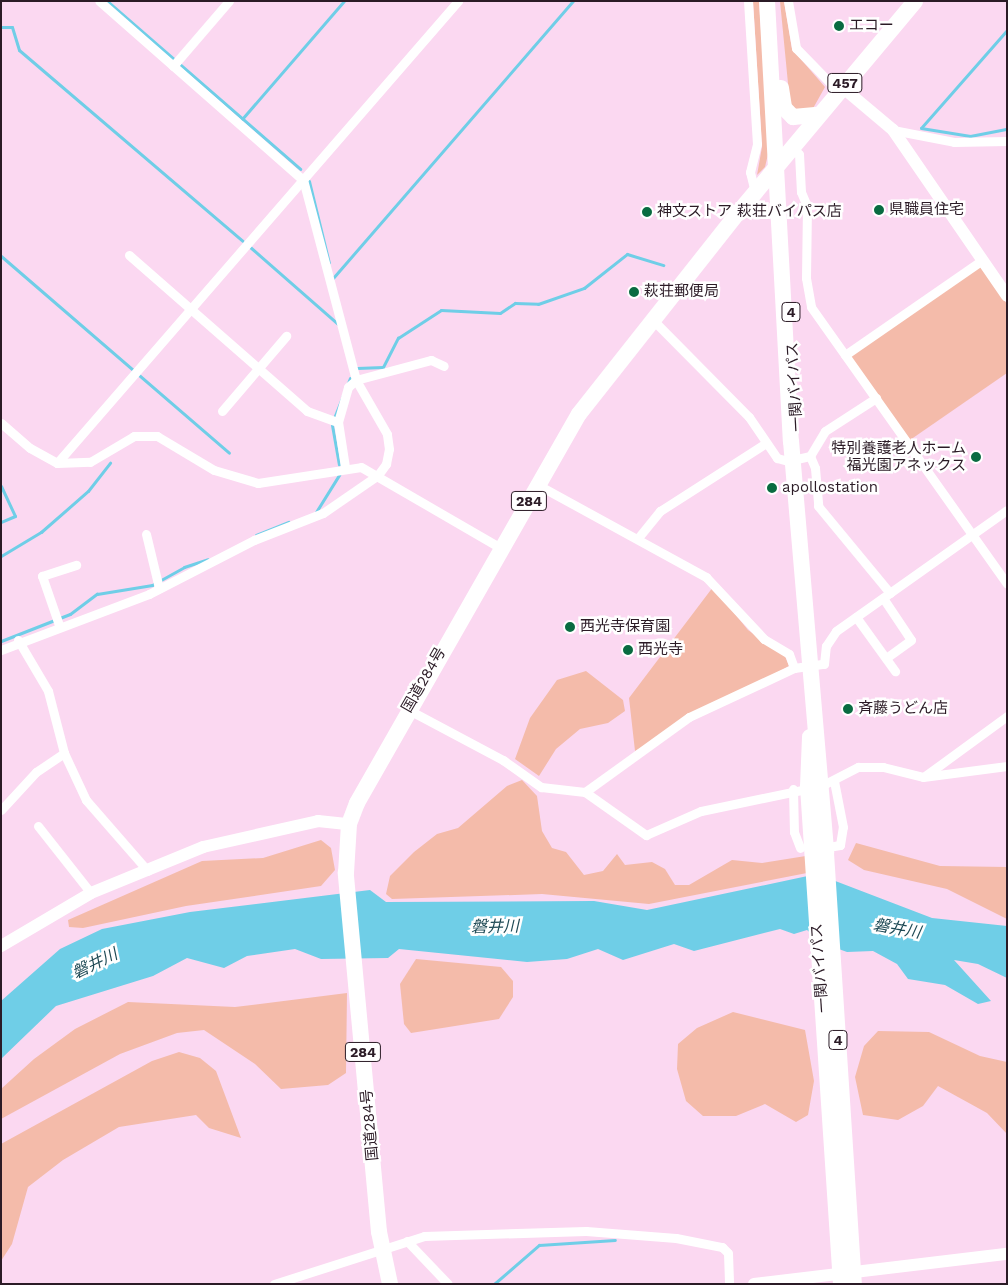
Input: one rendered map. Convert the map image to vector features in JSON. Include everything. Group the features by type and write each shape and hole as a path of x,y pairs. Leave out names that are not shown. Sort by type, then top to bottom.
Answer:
{"highway":[{"name":"一関バイパス","path":"767,1 777,166 784,198 799,441 803,458 811,666 816,713 814,786 847,1277"},
{"path":"773,1 784,108 801,119 818,115"},
{"name":"457","path":"777,166 915,1"},
{"name":"国道284号","path":"390,1284 379,1232 346,872 349,824 366,780 579,414 652,319 777,166"}],"street":[{"path":"1,650 18,640 159,588 254,540 323,513 378,475 386,464 388,434 356,380 303,180 99,1"},
{"path":"173,66 230,1"},
{"path":"58,463 458,1"},
{"path":"748,1 757,144 750,179 755,192"},
{"path":"788,1 796,48 840,89 893,130 1007,296"},
{"path":"893,130 954,142 1007,141"},
{"path":"792,148 799,154 801,192 806,206 811,307 1007,584"},
{"path":"129,255 316,418 338,422"},
{"path":"845,355 982,260"},
{"path":"652,319 749,417 777,458 803,458"},
{"path":"222,411 286,336"},
{"path":"346,467 338,422 348,387 356,380 431,360 444,366"},
{"path":"803,458 819,437 876,398"},
{"path":"1,423 30,448 58,463 90,462 134,436 157,436 214,470 258,483 284,482 346,467 361,467 378,475 501,548"},
{"path":"638,538 660,510 766,443"},
{"path":"803,458 818,506 886,596 911,640 886,658"},
{"path":"538,485 638,538 706,577 764,639 789,654 794,668"},
{"path":"585,792 689,717 794,668 824,664 830,638 856,617 1007,510"},
{"path":"146,534 159,588"},
{"path":"59,625 42,576 76,565"},
{"path":"856,617 895,671"},
{"path":"18,640 48,691 64,753 86,800 148,871"},
{"path":"407,709 503,760 541,787 585,792 639,833 653,835 700,811 814,786 858,767 871,766 922,777 1007,766"},
{"path":"922,777 1007,716"},
{"path":"1,810 36,772 64,753"},
{"path":"814,786 794,832 818,850"},
{"path":"1,946 91,893 219,842 318,821 349,824"},
{"path":"38,826 91,893"},
{"path":"274,1284 407,1241 470,1233 586,1231 676,1238 722,1247 728,1253 729,1284"},
{"path":"407,1241 448,1284"},
{"path":"754,1284 847,1277 1007,1254"}],"shaded area":[{"path":"753,1 759,1 769,150 765,167 757,175 762,147"},
{"path":"780,1 784,1 792,49 825,87 811,112 801,115 790,104"},
{"path":"980,266 1007,304 1007,373 910,440 850,356"},
{"path":"713,587 748,630 785,656 789,666 635,751 629,698"},
{"path":"586,671 623,700 625,711 608,723 580,729 556,749 539,776 515,759 530,718 557,680"},
{"path":"522,780 537,796 542,831 552,848 566,852 584,875 603,871 617,854 625,865 652,862 665,869 675,885 689,885 732,860 762,863 812,855 807,873 649,904 542,894 392,899 386,894 390,876 414,852 437,834 458,828 507,786"},
{"path":"321,840 331,848 335,870 321,886 186,906 83,928 69,927 68,920 202,861 263,858"},
{"path":"856,843 940,866 1007,867 1007,919 947,889 864,870 848,860"},
{"path":"416,959 501,967 513,981 513,997 499,1019 411,1033 404,1024 400,984"},
{"path":"347,993 346,1073 328,1085 281,1089 255,1064 204,1030 177,1033 120,1054 1,1119 1,1089 34,1059 75,1029 128,1002 235,1007"},
{"path":"733,1012 805,1030 814,1081 808,1115 796,1122 765,1104 736,1116 703,1116 686,1101 677,1069 678,1044 697,1028"},
{"path":"878,1031 929,1032 980,1056 1007,1062 1007,1134 987,1113 938,1086 923,1106 898,1120 863,1115 855,1077 864,1046"},
{"path":"179,1052 200,1058 216,1071 241,1138 209,1128 196,1115 119,1127 63,1160 28,1187 12,1244 1,1261 1,1144 152,1061"}],"water":[{"name":"磐井川","path":"817,874 932,918 1007,926 1007,978 978,964 954,960 991,1001 978,1004 945,985 908,979 897,964 873,951 847,952 822,943 807,930 794,934 780,929 694,951 674,944 623,960 598,949 567,959 527,962 399,949 388,958 321,959 295,949 247,956 224,968 187,958 153,976 56,1006 1,1059 1,1001 60,949 102,929 190,912 370,890 386,902 594,901 647,910"}],"waterway":[{"path":"107,1 300,169"},
{"path":"242,119 344,1"},
{"path":"333,278 573,1"},
{"path":"1,27 12,27 19,50 243,241"},
{"path":"1007,30 921,128 970,136 1007,129"},
{"path":"309,181 329,263"},
{"path":"250,247 338,324"},
{"path":"357,368 383,367 398,338 441,310 500,313 515,303 538,304 584,288 627,254 663,265"},
{"path":"1,256 229,453"},
{"path":"334,418 350,378"},
{"path":"332,425 339,464"},
{"path":"1,556 41,532 88,491 110,463"},
{"path":"316,512 339,475"},
{"path":"1,486 15,516 1,522"},
{"path":"256,535 289,522"},
{"path":"1,641 70,614 97,594 152,585 184,567 208,559"},
{"path":"494,1284 539,1245 615,1240"}],"place":[{"name":"エコー","path":"839,26"},
{"name":"県職員住宅","path":"879,210"},
{"name":"神文ストア 萩荘バイパス店","path":"647,212"},
{"name":"萩荘郵便局","path":"634,292"},
{"name":"特別養護老人ホーム 福光園アネックス","path":"976,457"},
{"name":"apollostation","path":"772,488"},
{"name":"西光寺保育園","path":"570,627"},
{"name":"西光寺","path":"628,650"},
{"name":"斉藤うどん店","path":"848,709"}]}
